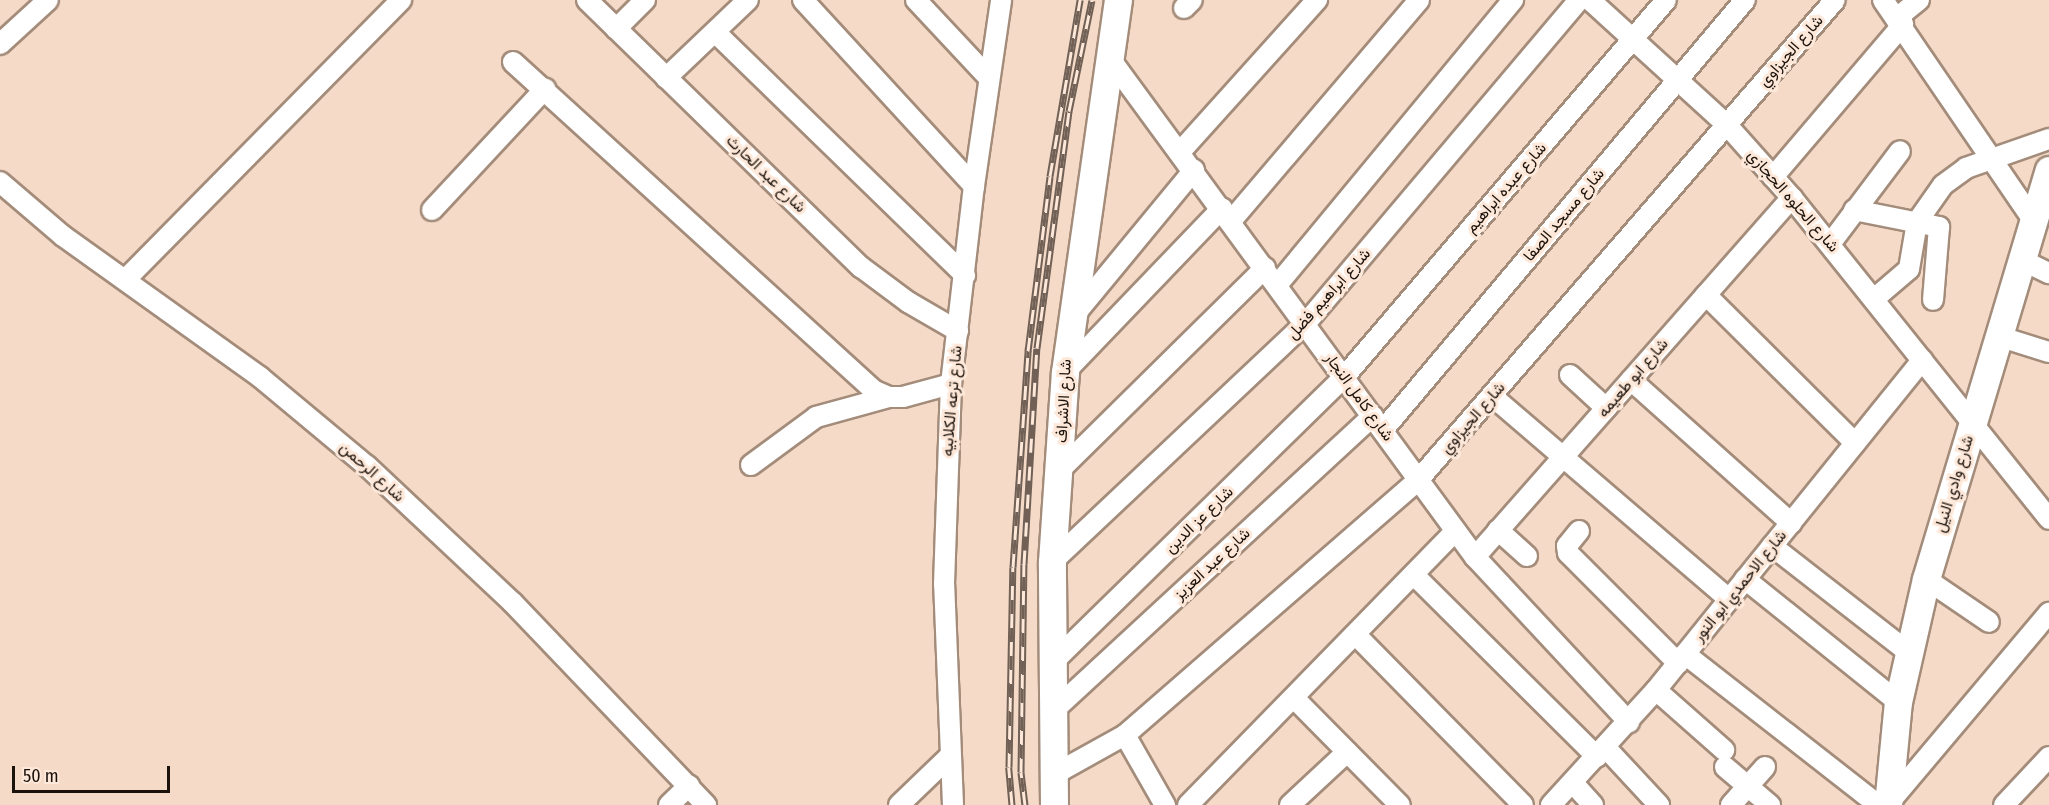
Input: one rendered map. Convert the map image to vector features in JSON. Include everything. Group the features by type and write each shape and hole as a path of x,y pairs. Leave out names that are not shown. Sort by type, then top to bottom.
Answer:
{"street":[{"path":"0,44 48,0"},
{"path":"126,279 401,0"},
{"name":"شارع عبد الحارث","path":"587,0 861,267 908,302 958,332"},
{"path":"616,29 645,0"},
{"path":"666,78 748,0"},
{"path":"803,0 974,186"},
{"path":"916,0 989,78"},
{"name":"شارع ترعه الكلابيه","path":"953,805 944,584 951,384 974,186 1001,0"},
{"name":"شارع الاشراف","path":"1054,805 1051,713 1052,562 1065,372 1108,56 1118,0"},
{"path":"1180,152 1317,0"},
{"path":"1065,372 1227,214 1419,0"},
{"path":"1278,284 1513,0"},
{"name":"شارع ابراهيم فضل","path":"1052,562 1306,323 1579,0"},
{"name":"شارع الحلوه الحجازي","path":"1590,0 1727,125 1792,198 2049,519"},
{"name":"شارع عبده ابراهيم","path":"1345,376 1666,0"},
{"name":"شارع مسجد الصفا","path":"1378,423 1678,80 1745,0"},
{"name":"شارع الجيزاوي","path":"1053,775 1125,735 1419,479 1835,0"},
{"path":"1883,0 1900,20 2033,220"},
{"path":"1773,177 1900,20 1919,0"},
{"path":"715,32 965,275"},
{"name":"شارع كامل النجار","path":"1108,56 1227,214 1475,557 1629,722"},
{"path":"513,62 875,391 889,397"},
{"path":"432,210 545,90"},
{"path":"1874,299 1909,268 1917,222 1943,185 1966,168 2049,139"},
{"path":"1830,244 1900,151"},
{"path":"1071,320 1194,170"},
{"name":"شارع وادي النيل","path":"1885,805 1898,702 1926,579 1972,424 2001,337 2049,170"},
{"name":"شارع الرحمن","path":"0,182 63,236 260,377 367,466 512,602 706,805"},
{"name":"شارع ابو طعيمه","path":"1475,557 1792,198"},
{"path":"1854,210 1939,227 1933,300"},
{"path":"2022,260 2049,273"},
{"path":"1060,470 1265,268"},
{"path":"1706,295 1855,443"},
{"path":"2001,337 2049,352"},
{"name":"شارع الاحمدي ابو النور","path":"1551,805 1602,753 1656,690 1922,360"},
{"path":"1570,375 1606,408"},
{"name":"شارع عز الدين","path":"1052,663 1345,376"},
{"path":"1631,380 1791,523"},
{"path":"752,465 816,417 889,397 951,384"},
{"path":"1492,396 1729,599"},
{"name":"شارع عبد العزيز","path":"1051,713 1378,423"},
{"path":"1498,530 1527,556"},
{"path":"1188,805 1295,699 1455,531"},
{"path":"1579,531 1567,546 1568,553 1681,659 1885,805 2045,625"},
{"path":"1772,546 1908,652"},
{"path":"1414,575 1659,805"},
{"path":"1745,579 1898,702"},
{"path":"1926,579 1989,622"},
{"path":"1356,634 1523,805"},
{"path":"1656,690 1724,758 1748,787 1770,805"},
{"path":"1295,699 1400,805"},
{"path":"1125,735 1165,805"},
{"path":"1290,805 1347,752"},
{"path":"899,805 951,756"},
{"path":"2004,805 2049,757"},
{"path":"1731,805 1765,767"},
{"path":"1573,783 1593,805"},
{"path":"669,805 689,786"}],"railway":[{"path":"1012,805 1009,767 1013,567 1028,351 1050,176 1080,0"},
{"path":"1025,805 1021,772 1024,564 1037,348 1069,111 1092,0"}]}
